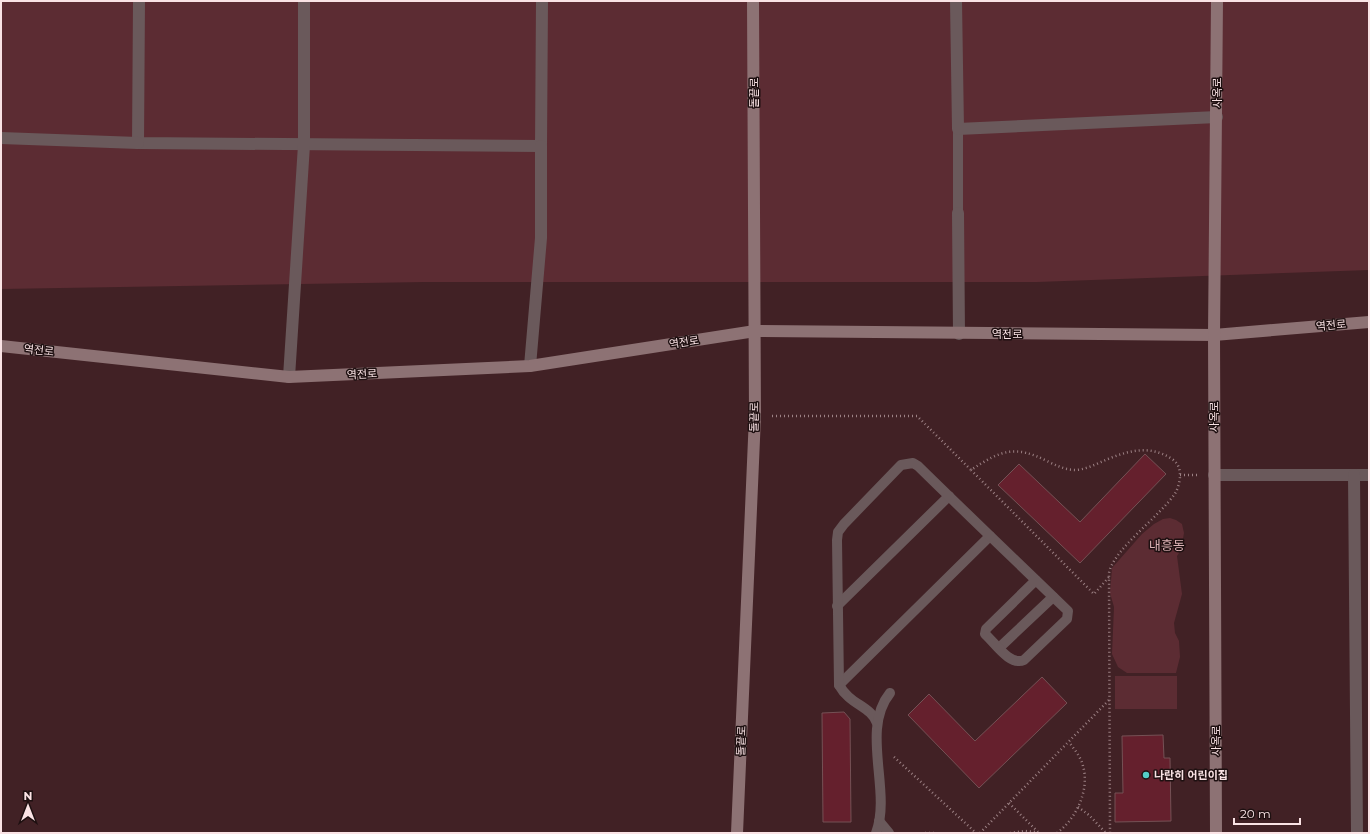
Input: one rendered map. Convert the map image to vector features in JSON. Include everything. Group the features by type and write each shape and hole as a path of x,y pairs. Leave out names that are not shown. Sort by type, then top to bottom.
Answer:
{"street":[{"path":"138,143 139,1"},
{"path":"289,377 304,144 304,1"},
{"path":"530,366 541,238 542,1"},
{"name":"돌끝로","path":"737,833 755,416 753,1"},
{"path":"956,1 958,129 1216,117"},
{"name":"사옥로","path":"1216,1 1214,335 1216,833"},
{"path":"1,138 138,143 541,146"},
{"path":"958,213 959,334"},
{"name":"역전로","path":"1,346 289,377 530,366 755,331 959,334 1214,335 1369,322"},
{"path":"1214,475 1369,475"},
{"path":"1354,475 1356,833"}],"lane":[{"path":"958,129 958,213"},
{"path":"876,833 879,821 877,723 874,715 846,696 839,685 836,549 838,532 896,470 906,463 913,463 918,466 1036,580 1053,597 1068,611 1067,619 1020,662 1010,659 985,634 986,629 1036,580"},
{"path":"837,606 949,496"},
{"path":"839,685 990,536"},
{"path":"999,648 1053,597"},
{"path":"877,723 884,700 890,693"},
{"path":"879,821 889,833"}],"path":[{"path":"755,416 917,416 1094,594 1109,577"},
{"path":"971,470 996,456 1014,451 1032,454 1068,470 1087,468 1136,450 1151,450 1168,456 1177,462 1180,469 1180,479 1176,492 1110,565 1110,833"},
{"path":"980,833 1109,700"},
{"path":"878,742 976,833"},
{"path":"1057,833 1071,820 1083,794 1083,766 1069,742"},
{"path":"1009,803 1038,832"},
{"path":"1078,807 1089,815 1106,833"},
{"path":"1010,833 1025,831 1038,832"},
{"path":"925,833 935,833"}],"shaded area":[{"path":"1,1 1369,1 1369,270 1037,282 425,282 1,289"},
{"path":"1170,518 1182,524 1184,533 1181,550 1177,556 1182,594 1174,623 1175,633 1179,641 1180,657 1176,673 1127,673 1118,667 1112,654 1114,607 1110,593 1112,568 1142,534 1154,524 1163,519"},
{"path":"1115,676 1177,676 1177,709 1115,709"}],"building":[{"path":"1145,454 1166,474 1080,563 998,485 1019,464 1080,522"},
{"path":"1042,677 1067,703 979,788 908,715 929,694 975,741"},
{"path":"844,712 850,719 851,822 823,822 822,713"},
{"name":"나란히 어린이집","path":"1163,735 1164,758 1170,758 1171,821 1115,822 1115,793 1123,793 1122,736"}],"place":[{"name":"나란히 어린이집","path":"1146,775"}],"district":[{"name":"내흥동","path":"1167,545"}]}
